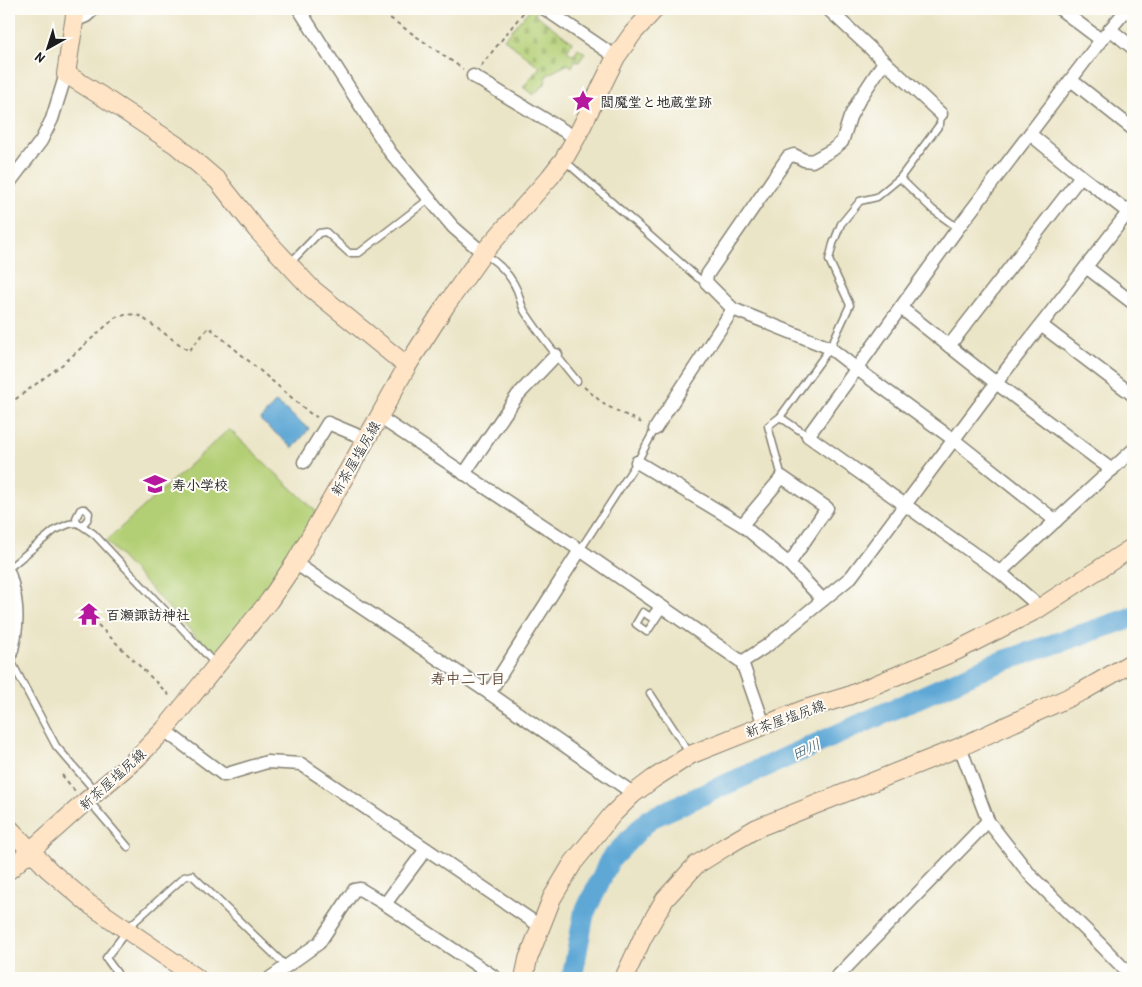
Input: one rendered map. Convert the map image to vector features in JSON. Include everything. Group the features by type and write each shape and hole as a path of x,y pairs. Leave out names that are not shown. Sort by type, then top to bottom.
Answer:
{"main road":[{"name":"新茶屋塩尻線","path":"9,870 89,798 137,758 164,730 269,601 295,563 407,366 446,305 483,253 564,160 616,57 633,33 655,9"},
{"path":"75,15 66,74 176,144 218,181 257,230 311,288 407,366"},
{"name":"新茶屋塩尻線","path":"524,978 528,959 540,926 552,898 573,863 612,815 633,794 653,779 690,755 806,709 848,696 956,652 1038,609 1133,548"},
{"path":"624,978 642,937 665,900 696,866 728,845 757,828 960,746 1083,691 1133,662"},
{"path":"9,828 30,852 89,904 198,978"}],"street":[{"path":"75,15 86,16 94,9"},
{"path":"299,9 390,152 452,227 483,253"},
{"path":"545,9 616,57"},
{"path":"828,9 941,114"},
{"path":"1060,9 1101,40"},
{"path":"1038,609 1034,602 1000,572 808,436 958,228 1101,40 1127,9"},
{"path":"1110,30 1133,48"},
{"path":"884,62 850,117 842,142 832,150 812,160 804,160 794,155 788,157 707,275 706,282 733,310 830,348 954,440 1056,521"},
{"path":"9,183 41,141 52,119 66,74"},
{"path":"473,76 576,138"},
{"path":"1071,80 1133,129"},
{"path":"742,662 768,645 851,577 996,383 1132,211 1081,176 1030,134"},
{"path":"949,346 1081,176"},
{"path":"1086,267 1133,303"},
{"path":"901,308 996,383 1112,470"},
{"path":"655,429 733,310"},
{"path":"1041,325 1133,395"},
{"path":"464,474 517,396 556,355"},
{"path":"379,417 580,550 742,662 764,725"},
{"path":"304,462 328,422 366,439"},
{"path":"1000,572 1133,450"},
{"path":"637,462 742,525 789,564 823,600"},
{"path":"742,525 782,477 826,508 789,564"},
{"path":"489,693 580,550"},
{"path":"295,563 489,693 627,789"},
{"path":"9,573 17,608 17,624 9,659"},
{"path":"164,730 224,775 267,762 301,764 540,926"},
{"path":"960,746 988,821 1031,876 1133,978"},
{"path":"836,978 988,821"},
{"path":"385,904 426,849"},
{"path":"270,978 318,942 354,890 360,889 492,977"}],"lane":[{"path":"782,477 768,426 780,417 830,348 850,306 830,260 833,244 841,224 860,201 877,197 900,178 940,124 941,114"},
{"path":"564,160 698,278 706,282"},
{"path":"900,178 933,210 958,228"},
{"path":"288,264 319,233 326,232 349,253 359,253 429,199"},
{"path":"483,253 493,259 510,277 518,292 524,310 577,381"},
{"path":"780,417 808,436"},
{"path":"580,550 637,462 655,429"},
{"path":"9,568 55,530 69,524 79,524 94,534 216,665"},
{"path":"661,606 647,632 636,624 643,612 650,617 661,606"},
{"path":"9,659 56,746 89,798 128,847"},
{"path":"650,693 690,755"},
{"path":"117,978 117,973 106,958 127,929 184,877 192,875 286,966"}],"path":[{"path":"377,9 473,76 526,9"},
{"path":"9,404 63,364 116,317 129,314 140,316 189,351 209,327 312,415 328,422"},
{"path":"577,381 604,405 655,429"},
{"path":"98,625 182,708"},
{"path":"62,775 89,798"}],"green space":[{"path":"530,9 538,9 535,14 572,42 567,51 574,55 578,48 585,53 579,62 575,60 572,67 568,64 547,75 545,84 533,95 523,87 540,67 504,39"},
{"path":"229,429 319,514 273,586 218,653 211,653 106,541"}],"water":[{"path":"276,402 309,429 293,448 260,420"}],"waterway":[{"name":"田川","path":"572,978 584,914 610,860 649,819 992,665 1133,617"}],"place":[{"name":"閻魔堂と地蔵堂跡","path":"583,101"},
{"name":"寿小学校","path":"155,484"},
{"name":"百瀬諏訪神社","path":"89,614"}],"district":[{"name":"寿中二丁目","path":"468,678"}]}
